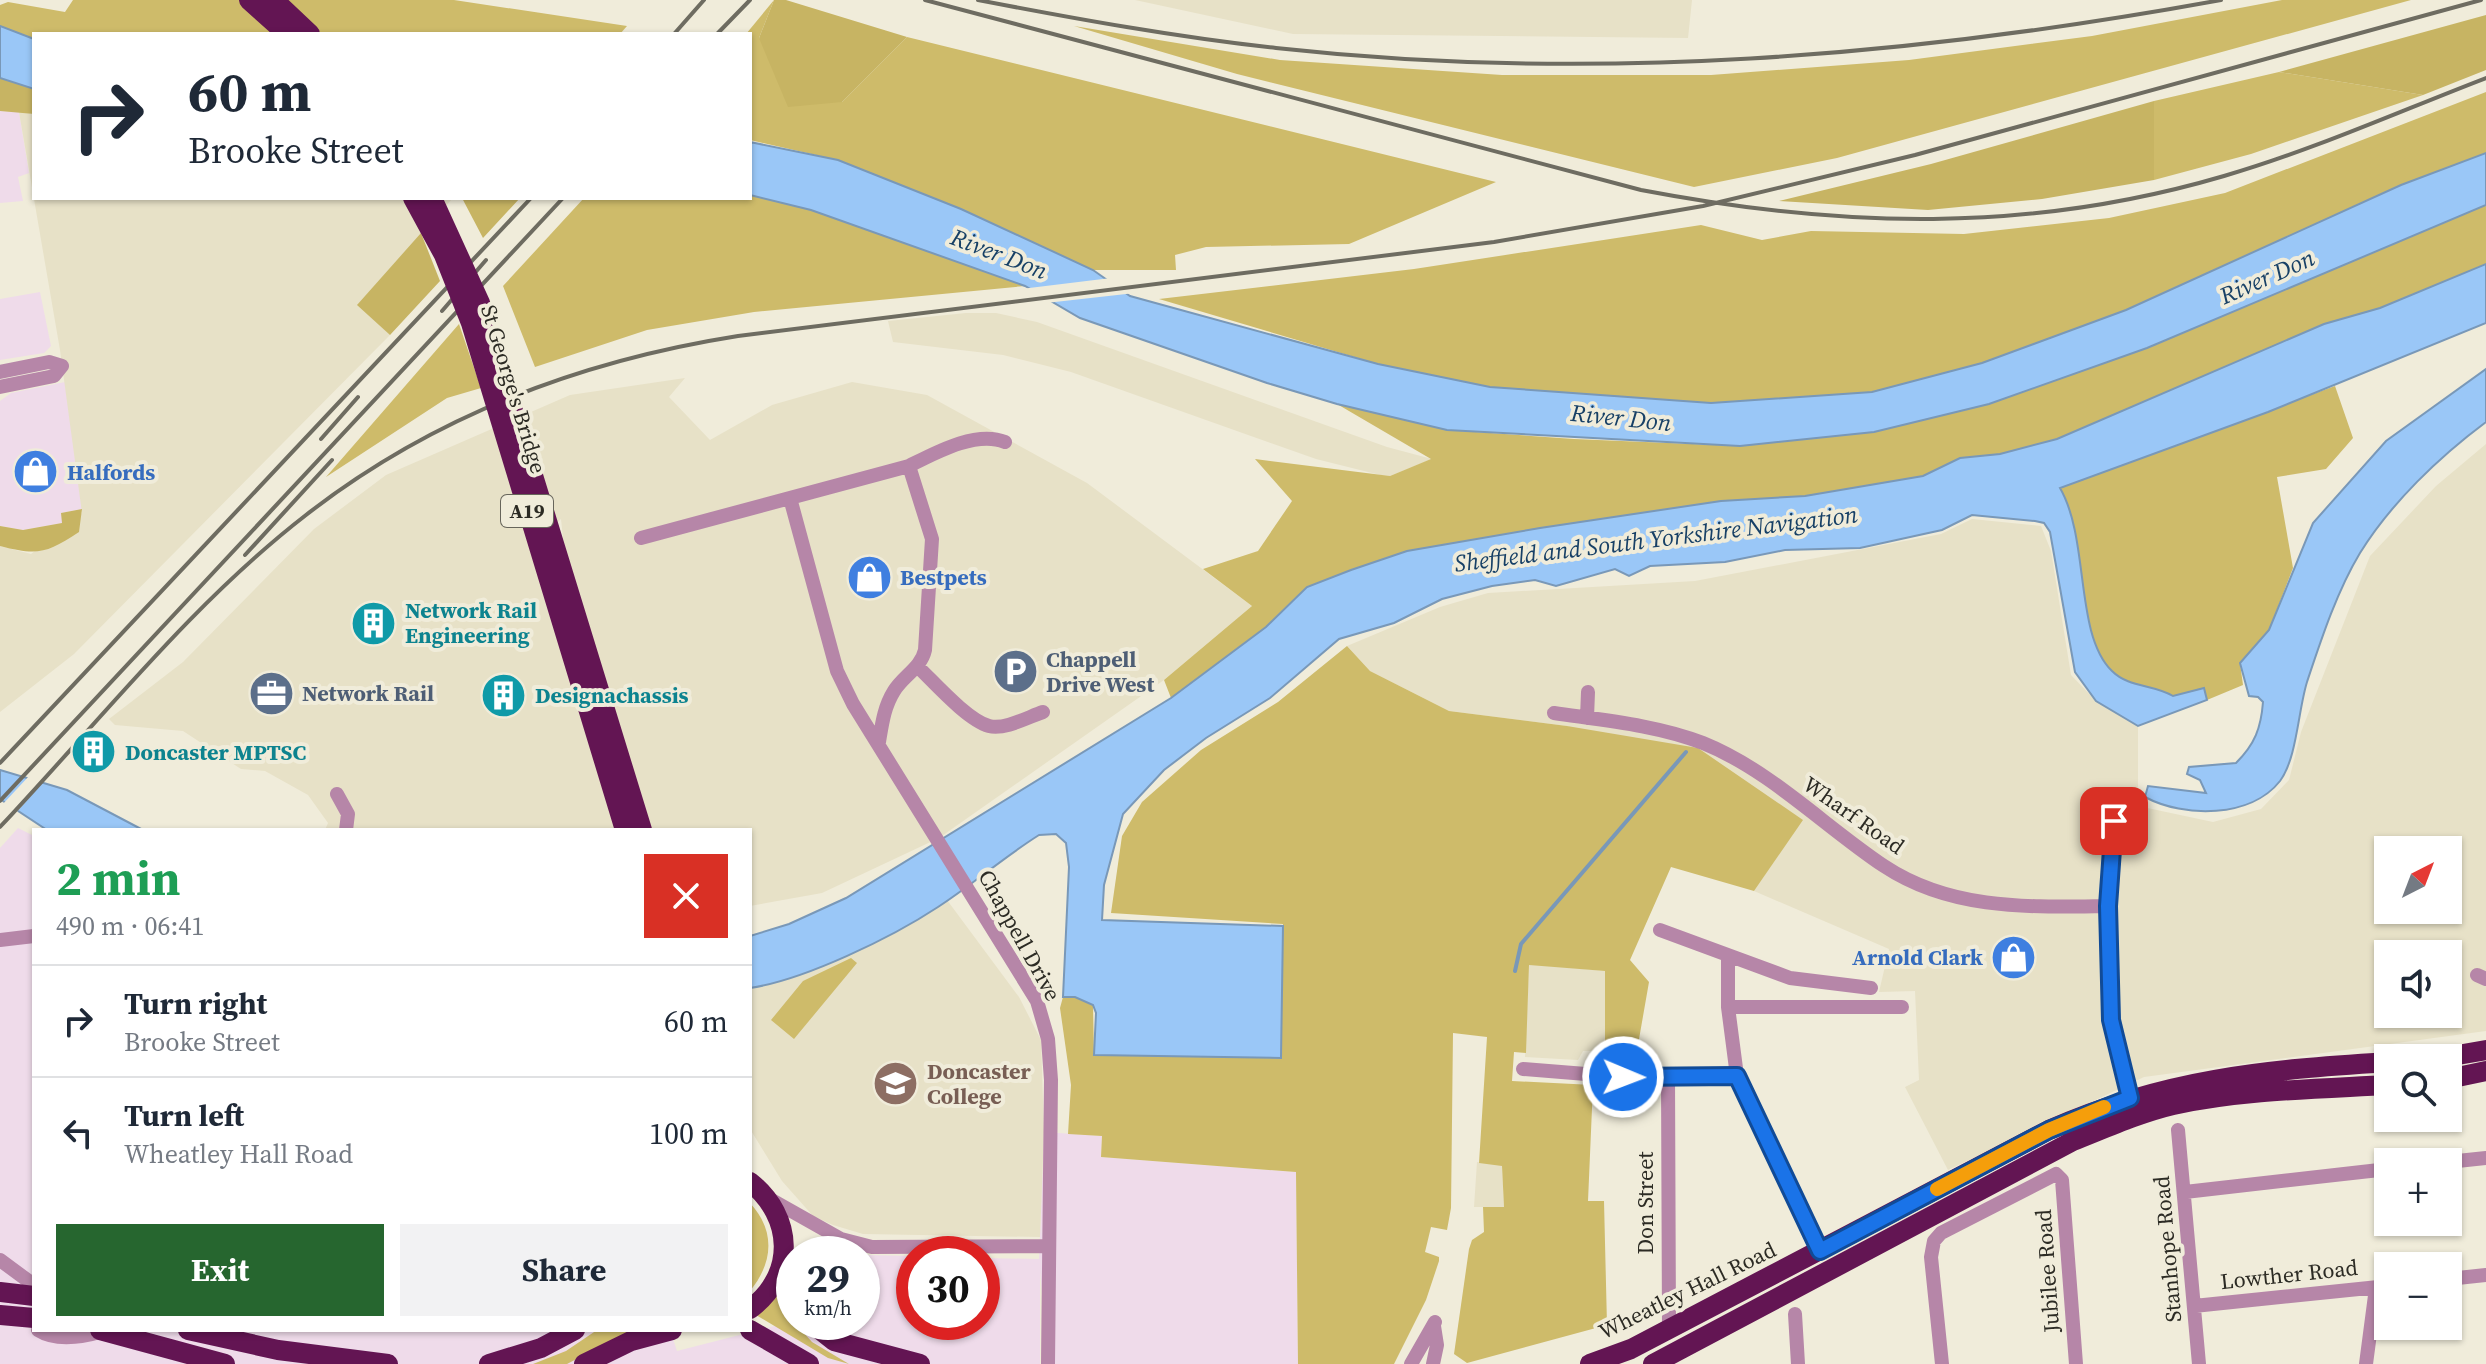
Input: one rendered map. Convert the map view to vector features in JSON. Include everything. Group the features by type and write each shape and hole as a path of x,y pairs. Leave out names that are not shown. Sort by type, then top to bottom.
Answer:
{"highway":[{"path":"249,0 285,32"},
{"path":"274,0 308,32"},
{"name":"St George's Bridge","path":"414,200 444,255 471,323 624,828"},
{"name":"St George's Bridge","path":"433,200 480,303 641,828"},
{"path":"2462,1054 2486,1050"},
{"name":"Wheatley Hall Road","path":"1590,1364 1669,1329 2049,1130 2130,1098 2215,1078 2374,1063"},
{"path":"2462,1076 2486,1071"},
{"name":"Wheatley Hall Road","path":"1653,1364 2073,1141 2118,1123 2169,1106 2232,1095 2374,1086"},
{"path":"760,1190 782,1225 783,1236"},
{"path":"752,1308 764,1299 776,1281"},
{"path":"0,1292 32,1296"},
{"path":"0,1315 32,1323"},
{"path":"752,1331 809,1364"},
{"path":"117,1332 162,1338 225,1364"},
{"path":"197,1332 301,1354 388,1364"},
{"path":"489,1364 524,1355 571,1332"},
{"path":"584,1364 631,1341 665,1332"},
{"path":"826,1340 863,1364"},
{"path":"833,1340 920,1364"},
{"path":"1667,1364 1695,1344"}],"street":[{"path":"0,387 54,376 62,366 49,362 8,371"},
{"path":"8,371 34,382"},
{"path":"641,538 909,466 938,452 984,439 1005,442"},
{"path":"851,699 873,709 888,702 917,666 925,650 932,539 909,466"},
{"name":"Chappell Drive","path":"790,498 837,671 851,699 1037,1001 1048,1039 1051,1080 1048,1364"},
{"path":"917,666 972,715 989,726 1002,726 1043,712"},
{"path":"1587,718 1588,692"},
{"path":"879,742 888,702"},
{"name":"Wharf Road","path":"1554,713 1683,736 1729,755 1886,867 1981,905 2108,906"},
{"path":"337,794 348,814 346,828"},
{"path":"2116,798 2108,906 2111,1020 2130,1098"},
{"path":"1660,930 1790,978 1871,988"},
{"path":"0,940 32,936"},
{"path":"1728,957 1728,1007 1737,1076 1820,1251"},
{"path":"1728,1007 1902,1007"},
{"path":"1523,1069 1668,1078 1737,1076"},
{"name":"Don Street","path":"1668,1078 1669,1329"},
{"name":"Stanhope Road","path":"2178,1130 2199,1364"},
{"path":"2462,1161 2486,1158"},
{"path":"2185,1192 2374,1171"},
{"name":"Jubilee Road","path":"1942,1364 1931,1257 1934,1241 1941,1233 2056,1174 2059,1176 2076,1364"},
{"path":"760,1190 841,1239 872,1247 1048,1246"},
{"path":"0,1260 32,1284"},
{"path":"2462,1278 2486,1275"},
{"name":"Lowther Road","path":"2194,1306 2374,1288"},
{"path":"1795,1314 1798,1364"},
{"path":"1411,1364 1435,1324 1434,1363"},
{"path":"2366,1364 2374,1326"},
{"path":"45,1332 50,1336 68,1337 92,1332"}],"shaded area":[{"path":"73,0 454,0 627,26 622,32 32,32 32,38 0,26 0,5 8,2 65,12"},
{"path":"774,0 759,38 842,102 907,37 1496,182 1349,244 1206,247 1175,255 1176,270 1093,270 961,209 838,160 752,140 752,32 748,32"},
{"path":"774,0 786,0 907,37 842,102 788,107 759,38"},
{"path":"1135,0 1692,0 1688,38 1293,34"},
{"path":"2282,0 2411,0 1837,158 1694,187 1237,74 1074,26 1280,60 1502,75 1711,75 1909,60 2092,36"},
{"path":"2486,15 2486,70 2423,95 2279,72"},
{"path":"2279,72 2423,95 2251,154 2154,180 2154,101"},
{"path":"0,78 32,88 32,114 0,111"},
{"path":"2486,92 2486,153 2401,185 2126,310 1982,363 1872,392 1711,403 1490,387 1378,364 1159,299 1414,269 1701,225 1762,240 1811,231 1964,234 2109,218 2225,193"},
{"path":"2154,101 2154,180 2042,199 1928,210 1779,201 1931,164"},
{"path":"0,111 19,112 29,173 18,177 23,201 0,203"},
{"path":"19,112 32,114 32,187"},
{"path":"752,195 811,210 1025,286 754,312 647,330 535,367 503,286 582,200 752,200"},
{"path":"34,200 451,200 358,304 390,335 74,654 0,712 0,546 31,554 82,513 60,350"},
{"path":"463,200 518,200 483,238"},
{"path":"2486,205 2486,264 2380,308 2324,324 2057,439 2000,454 1960,458 1923,476 1805,496 1721,501 1407,551 1307,587 1266,627 1171,698 1164,680 1252,606 1203,569 1258,551 1292,501 1255,459 1390,476 1431,459 1337,404 1447,430 1574,439 1740,446 1874,432 1989,404 2147,348"},
{"path":"421,233 440,281 390,335 357,305"},
{"path":"40,292 51,346 44,353 0,360 0,299"},
{"path":"996,313 1037,322 1387,447 1432,459 1390,476 1380,475 1316,459 1071,372 1003,355 893,342 888,321"},
{"path":"459,324 481,388 447,398 326,477"},
{"path":"685,378 669,397 710,440 772,405 852,382 927,395 1087,483 1252,606 1164,680 939,838 822,893 752,906 752,828 641,828 569,596 561,519 554,525 526,494 621,828 326,828 328,823 308,795 265,771 241,769 183,731 115,725 109,719 183,662 314,529 386,475 570,395"},
{"path":"65,382 82,509 61,513 63,523 23,530 0,526 0,401 11,393"},
{"path":"2335,386 2353,438 2326,469 2277,477 2293,568 2269,630 2240,663 2243,685 2207,700 2204,688 2173,696 2134,683 2112,671 2092,636 2085,612 2059,488"},
{"path":"2486,444 2486,1031 2144,1077 1948,1170 1905,1087 1919,1080 1915,991 1879,992 1889,949 1754,891 1802,820 1567,726 1449,711 1370,671 1347,646 1440,607 1488,593 1695,581 1941,534 1972,519 2041,526 2051,551 2071,675 2096,701 2138,726 2138,806 2213,822 2261,809 2289,780 2301,732 2370,556 2436,486"},
{"path":"82,509 79,532 50,548 33,552 0,546 0,526 23,530 62,523 61,513"},
{"path":"1347,646 1370,671 1449,711 1567,726 1698,748 1803,820 1754,891 1671,867 1630,960 1649,982 1635,1062 1605,1058 1605,971 1529,965 1526,1053 1514,1052 1512,1081 1593,1085 1588,1201 1604,1201 1607,1325 1467,1363 1454,1354 1469,1249 1472,1240 1484,1232 1483,1207 1504,1207 1502,1166 1479,1163 1487,1037 1453,1033 1451,1208 1447,1230 1431,1227 1425,1252 1439,1257 1439,1261 1426,1300 1394,1364 1298,1364 1296,1172 1101,1157 1102,1136 1068,1134 1071,1085 1060,1008 1063,997 1075,997 1093,1005 1094,1055 1281,1058 1283,924 1111,913 1122,836 1142,802 1201,750 1278,702"},
{"path":"18,828 32,835 32,1332 671,1332 677,1351 776,1326 776,1340 880,1340 880,1255 896,1256 896,1340 1000,1340 1000,1258 1039,1259 1044,1132 1102,1136 1101,1157 1296,1172 1298,1364 1049,1364 1040,1272 1040,1364 0,1364 0,848"},
{"name":"Doncaster College","path":"947,900 1019,997 1041,1040 1044,1132 1040,1237 863,1234 813,1216 782,1181 752,1132 752,987 814,969"},
{"path":"851,958 857,963 794,1039 771,1020 803,981"},
{"path":"1529,964 1605,971 1605,1058 1599,1058 1596,1051 1583,1051 1578,1060 1525,1057"},
{"path":"1477,1162 1502,1165 1504,1207 1474,1207"},
{"path":"752,1206 764,1225 768,1247 758,1280 752,1288"},
{"path":"776,1295 776,1327 756,1315"},
{"path":"594,1332 628,1332 567,1364 533,1364 566,1351"},
{"path":"798,1340 810,1340 849,1364 828,1358"}],"water":[{"path":"0,26 32,38 32,88 0,78"},
{"name":"River Don","path":"752,142 838,160 961,209 1093,270 1130,296 1378,364 1490,387 1711,403 1872,392 1982,363 2126,310 2401,185 2486,153 2486,205 2147,348 1989,404 1874,432 1740,446 1447,430 1337,404 1080,318 1025,286 811,210 752,195"},
{"name":"Sheffield and South Yorkshire Navigation","path":"2486,264 2486,323 2268,412 2060,488 2075,533 2087,611 2100,655 2112,671 2133,683 2173,696 2204,688 2207,700 2138,726 2096,701 2075,672 2050,532 2044,523 2035,521 1972,515 1942,530 1860,548 1785,550 1725,562 1650,566 1629,576 1615,569 1556,586 1535,580 1492,586 1442,599 1394,623 1339,639 1270,698 1206,738 1164,770 1123,814 1104,885 1102,920 1283,926 1281,1058 1094,1055 1096,1013 1093,1005 1075,997 1063,997 1069,867 1066,843 1056,834 1039,835 938,907 896,932 821,967 752,988 752,935 789,924 846,898 1171,698 1266,627 1307,587 1407,551 1721,501 1805,496 1923,476 1960,458 2000,454 2057,439 2324,324 2380,308"},
{"path":"2486,369 2486,422 2451,450 2386,516 2344,583 2312,666 2290,760 2280,781 2252,802 2216,811 2178,809 2145,797 2148,786 2206,793 2200,780 2187,774 2189,767 2236,763 2243,756 2256,735 2263,702 2258,697 2249,696 2240,663 2269,630 2313,523 2386,441"},
{"path":"0,770 67,790 139,828 44,828 0,799"}],"pier":[{"path":"1111,278 1135,293 1046,303 1021,289"},
{"path":"29,776 44,781 15,814 2,805"}],"waterway":[{"path":"1515,971 1521,944 1686,752"}],"railway":[{"path":"676,32 704,0"},
{"path":"719,32 750,0"},
{"path":"925,0 1641,190 1715,203 1861,218 2005,216 2078,208 2151,195 2224,176 2290,154 2486,78"},
{"path":"978,0 1201,39 1276,48 1395,58 1514,63 1632,63 1868,49 2104,20 2221,0"},
{"path":"0,827 185,625 306,515 355,480 457,421 565,378 621,361 738,336 1494,242 1703,206 1915,155 2481,0"},
{"path":"0,763 529,200"},
{"path":"0,801 561,200"},
{"path":"442,311 486,260"},
{"path":"321,439 358,397"},
{"path":"245,555 332,460"}],"slow traffic":[{"path":"1937,1189 2049,1130 2104,1107"}],"place":[{"name":"Halfords","path":"36,472"},
{"name":"Bestpets","path":"869,577"},
{"name":"Network Rail Engineering","path":"374,623"},
{"name":"Chappell Drive West","path":"1015,672"},
{"name":"Network Rail","path":"271,693"},
{"name":"Designachassis","path":"504,695"},
{"name":"Doncaster MPTSC","path":"94,752"},
{"name":"Arnold Clark","path":"2014,957"},
{"name":"Doncaster College","path":"896,1084"}],"route":[{"path":"1623,1077 1737,1076 1820,1251 2049,1130 2130,1098 2111,1020 2108,906 2114,821"}]}
